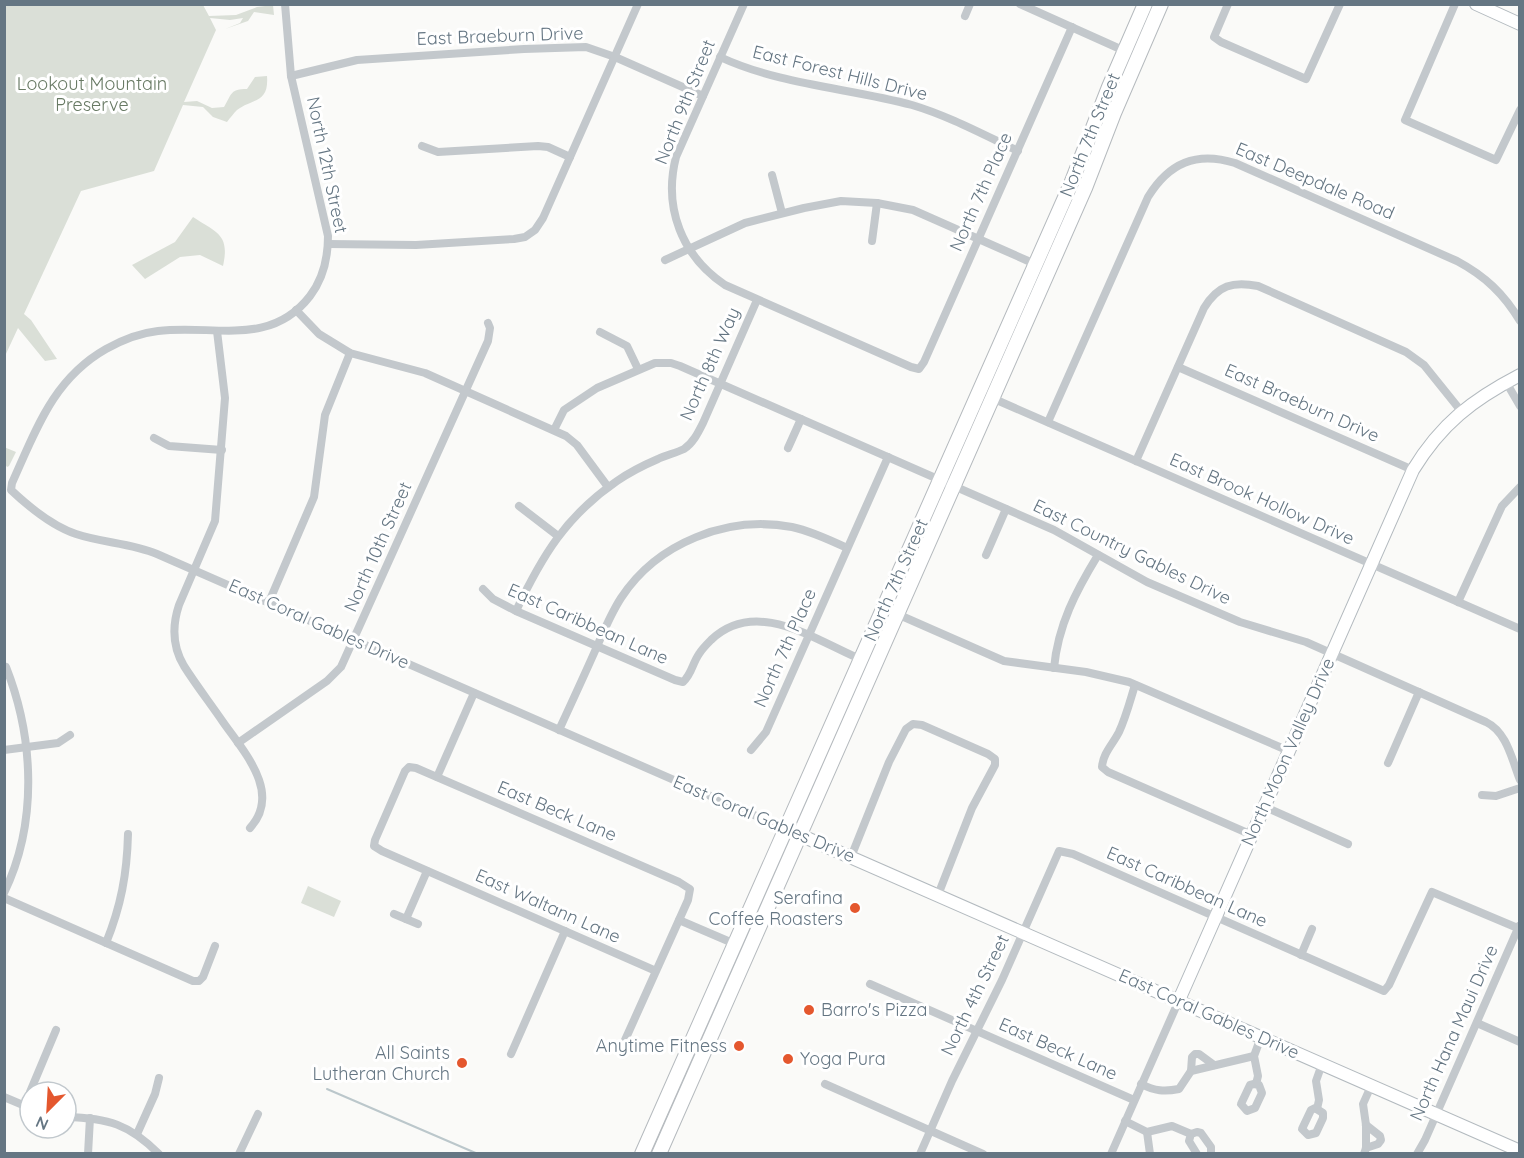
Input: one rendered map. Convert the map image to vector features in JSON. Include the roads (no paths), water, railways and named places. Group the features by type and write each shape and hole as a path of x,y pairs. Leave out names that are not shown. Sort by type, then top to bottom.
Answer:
{"main road":[{"name":"North 7th Street","path":"642,1154 735,944 792,832 897,614 1035,264 1071,184 1145,4"},
{"name":"North 7th Street","path":"659,1154 792,832 860,659 992,398 1085,188 1161,4"}],"street":[{"name":"North 12th Street","path":"11,490 12,483 47,407 68,379 107,348 145,334 184,329 243,331 263,328 275,324 296,310 317,285 328,244 291,76 285,4"},
{"path":"328,244 416,245 525,237 539,225 638,4"},
{"name":"North 9th Street","path":"689,249 676,221 672,200 672,177 676,157 744,4"},
{"path":"964,16 970,4"},
{"path":"1020,4 1138,57"},
{"path":"1228,4 1214,37 1306,79 1340,4"},
{"path":"1455,4 1405,120 1496,160 1520,110"},
{"path":"1476,4 1520,24"},
{"name":"North 7th Place","path":"757,300 911,368 919,369 1072,27"},
{"name":"East Braeburn Drive","path":"291,76 357,60 586,47 615,57 703,96"},
{"name":"East Forest Hills Drive","path":"720,57 773,76 922,108 1018,151"},
{"path":"422,146 438,152 538,146 548,147 570,157"},
{"name":"East Deepdale Road","path":"1048,422 1148,197 1157,182 1167,172 1191,160 1220,159 1235,164 1457,261 1473,269 1499,291 1520,321"},
{"path":"772,176 782,213"},
{"path":"665,260 745,223 842,201 877,203 913,210 1035,264"},
{"path":"872,241 877,203"},
{"path":"689,249 714,278 757,300"},
{"path":"1136,461 1211,296 1233,284 1244,283 1258,286 1406,352 1424,366 1461,411"},
{"name":"North 8th Way","path":"516,610 538,565 576,515 608,487 638,469 684,449 693,441 757,300"},
{"path":"296,310 319,334 350,353 425,373 554,430 578,445 608,487"},
{"name":"North 10th Street","path":"238,743 336,673 354,639 466,392 488,341 490,328 488,322"},
{"path":"218,331 225,398 215,521 176,615 174,638 184,666 256,772 262,798 259,817 250,828"},
{"path":"554,430 569,405 597,388 638,369 627,346 600,332"},
{"path":"269,602 314,497 325,415 350,353"},
{"name":"East Country Gables Drive","path":"638,369 655,363 671,363 1054,530 1146,582 1229,618 1305,642 1494,726 1503,739 1520,780"},
{"name":"East Braeburn Drive","path":"1178,367 1413,470"},
{"name":"North Moon Valley Drive","path":"1111,1154 1413,470 1432,440 1461,411 1520,375"},
{"path":"1506,382 1520,406"},
{"name":"East Brook Hollow Drive","path":"992,398 1520,629"},
{"path":"788,448 801,419"},
{"path":"154,438 169,446 222,450"},
{"name":"North 7th Place","path":"751,750 766,732 888,457"},
{"path":"1458,602 1502,506 1520,487"},
{"name":"East Coral Gables Drive","path":"11,490 51,522 75,534 145,549 195,570 1520,1151"},
{"path":"519,506 558,536"},
{"path":"986,555 1006,509"},
{"path":"559,730 614,609 638,576 670,550 699,536 732,527 769,525 792,527 809,532 847,548"},
{"path":"1054,668 1058,638 1072,598 1098,555"},
{"name":"East Caribbean Lane","path":"483,589 493,599 516,610 683,682 689,677 698,654 722,631 734,626 750,621 771,622 808,635"},
{"path":"897,614 1004,661 1100,675 1135,685 1289,751"},
{"path":"808,635 860,659"},
{"path":"4,892 14,868 24,825 28,775 20,710 6,667"},
{"path":"1135,685 1126,716 1115,739 1102,758 1102,767 1108,772 1252,835"},
{"path":"1388,763 1419,692"},
{"path":"437,777 474,693"},
{"path":"851,857 889,762 906,729 913,724 922,725 994,759 995,765 972,808 938,895"},
{"path":"4,750 58,742 70,735"},
{"name":"East Beck Lane","path":"374,846 405,771 409,767 416,768 679,882 690,889 679,920"},
{"path":"1482,795 1496,796 1520,788"},
{"path":"1264,807 1348,844"},
{"path":"106,943 117,914 126,874 128,834"},
{"name":"East Waltann Lane","path":"374,846 656,971"},
{"name":"East Caribbean Lane","path":"1059,851 1073,854 1384,991 1389,985 1432,892 1519,928"},
{"name":"North 4th Street","path":"920,1154 1059,851"},
{"path":"406,919 427,870"},
{"path":"4,898 193,981 199,981 203,977 215,946"},
{"path":"394,914 418,924"},
{"path":"621,1049 679,920 735,944"},
{"name":"North Hana Maui Drive","path":"1417,1154 1519,928"},
{"path":"1301,955 1312,929"},
{"path":"511,1054 565,931"},
{"name":"East Beck Lane","path":"870,984 1134,1100"},
{"path":"1477,1023 1520,1042"},
{"path":"35,1080 56,1030"},
{"path":"1256,1084 1258,1076 1254,1056 1261,1037"},
{"path":"1142,1084 1155,1090 1179,1089 1191,1071 1192,1058 1195,1054 1199,1054 1214,1065"},
{"path":"1191,1071 1254,1056"},
{"path":"1317,1109 1319,1100 1316,1081 1322,1064"},
{"path":"137,1134 155,1094 159,1078"},
{"path":"825,1084 983,1154"},
{"path":"1365,1151 1366,1125 1363,1104 1371,1086"},
{"path":"4,1097 18,1103"},
{"path":"238,1154 258,1114"},
{"path":"78,1118 117,1124 137,1134 159,1154"},
{"path":"88,1154 90,1118"},
{"path":"1125,1121 1147,1132 1172,1126 1191,1134 1201,1133 1211,1147 1211,1154"},
{"path":"1365,1151 1382,1140 1366,1125"},
{"path":"1147,1132 1150,1154"},
{"path":"1191,1134 1188,1141 1197,1154"}],"waterway":[{"path":"327,1089 478,1154"}],"place":[{"name":"Serafina Coffee Roasters","path":"855,908"},
{"name":"Barro's Pizza","path":"809,1010"},
{"name":"Anytime Fitness","path":"739,1046"},
{"name":"Yoga Pura","path":"788,1059"},
{"name":"All Saints Lutheran Church","path":"462,1063"}],"park label":[{"name":"Lookout Mountain Preserve","path":"92,94"}]}
